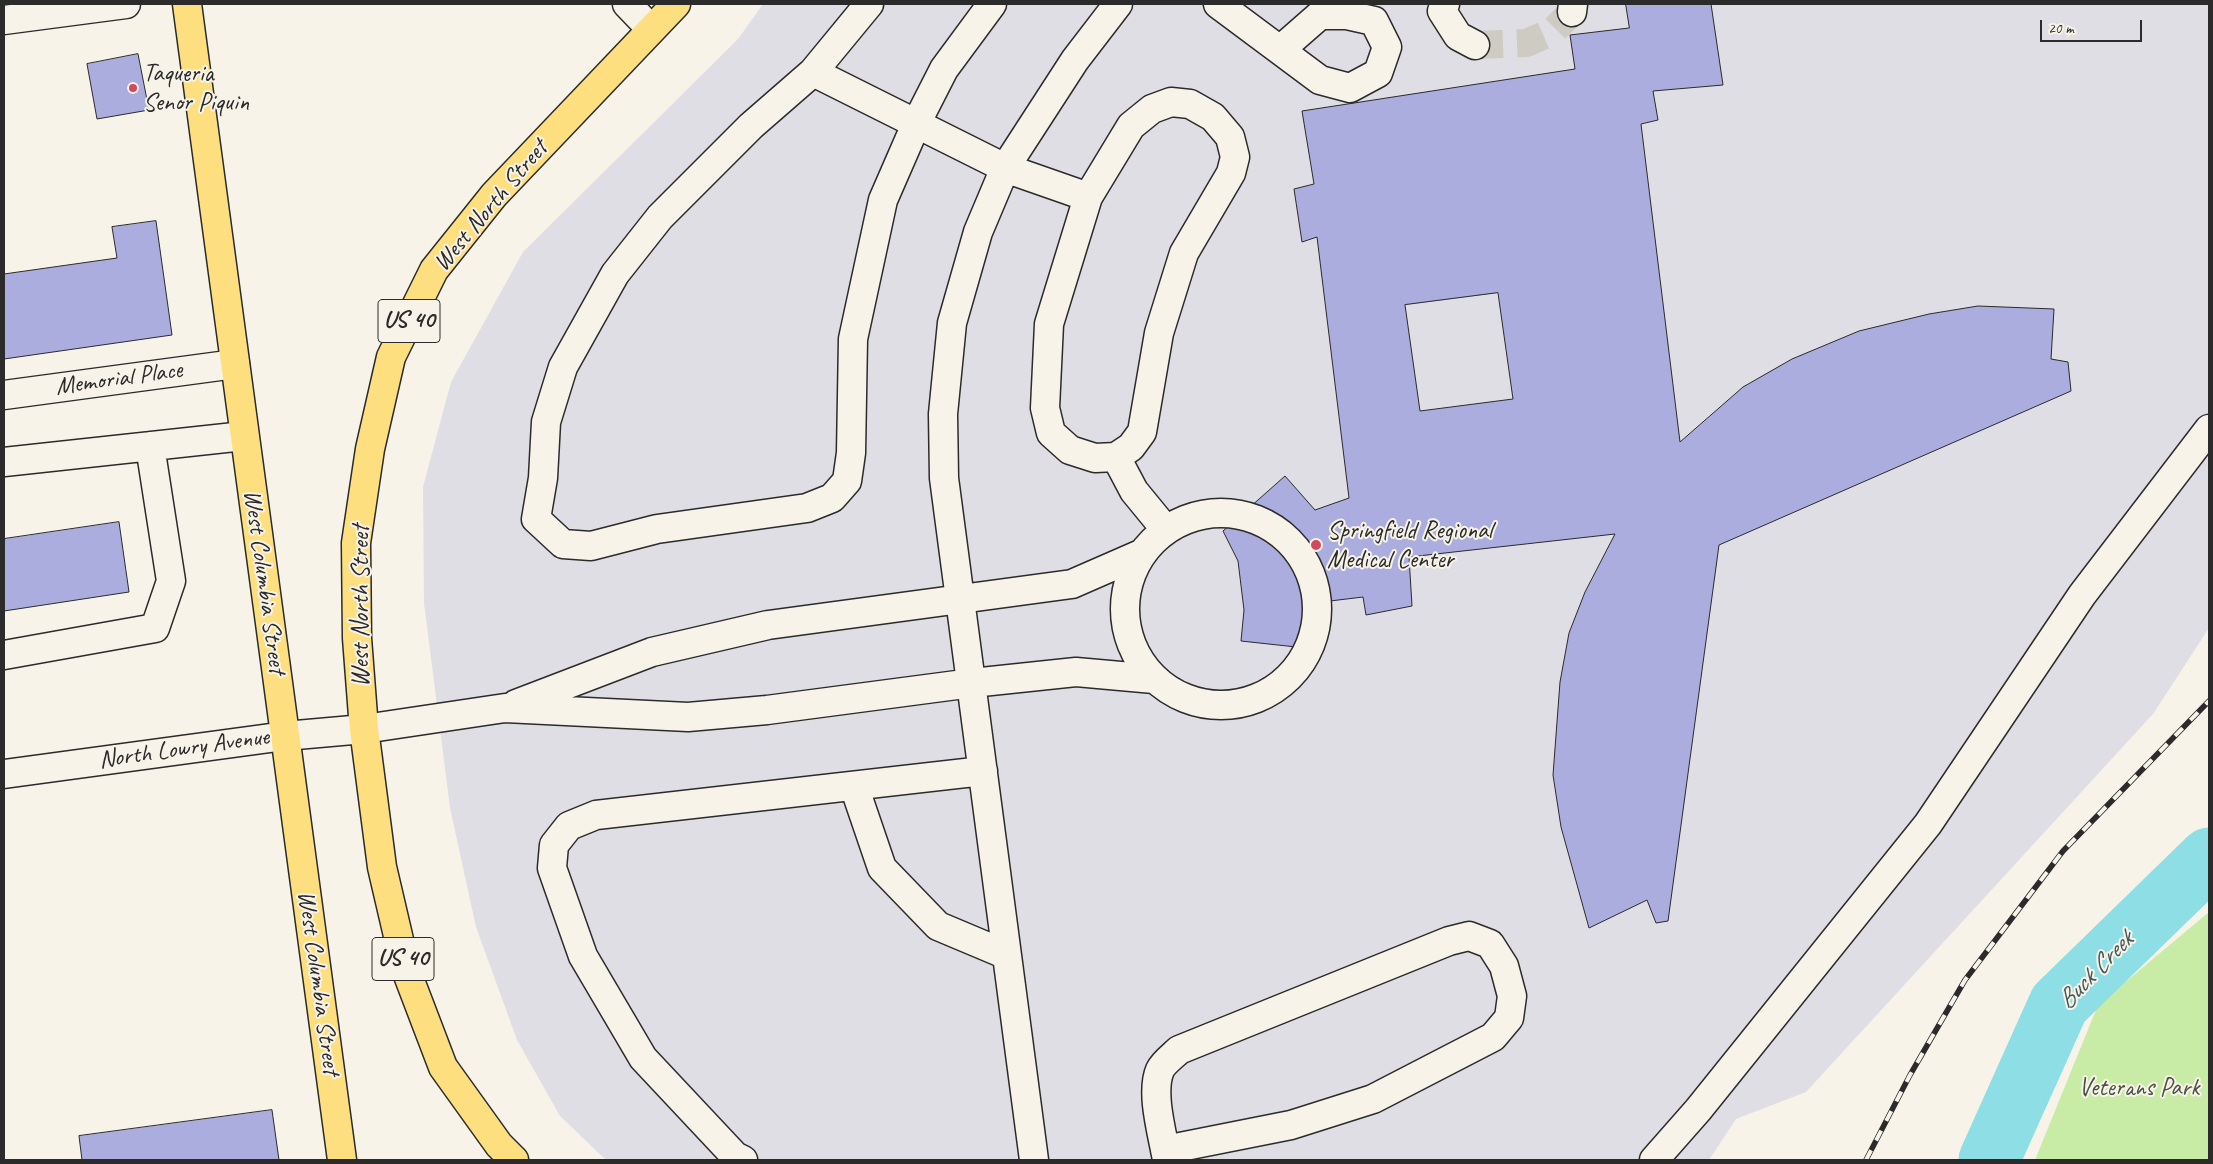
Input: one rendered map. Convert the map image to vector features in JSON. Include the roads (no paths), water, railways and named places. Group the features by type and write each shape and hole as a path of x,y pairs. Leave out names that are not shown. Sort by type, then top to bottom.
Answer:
{"main road":[{"name":"West Columbia Street","path":"186,4 342,1160"},
{"name":"West North Street","path":"514,1160 499,1145 443,1068 406,970 382,867 364,729 357,638 356,543 370,449 391,357 434,270 494,196 676,4"}],"street":[{"path":"4,20 126,4"},
{"path":"627,4 651,29"},
{"path":"869,4 813,72 751,126 660,217 615,274 563,367 546,422 543,478 536,519 563,544 591,546 657,529 807,508 832,498 847,481 852,453 853,340 883,200 917,122 944,69 992,4"},
{"path":"1034,1160 944,478 943,414 952,323 978,232 1005,168 1075,60 1118,4"},
{"path":"1445,4 1442,10 1458,36 1475,45"},
{"path":"1233,8 1280,50"},
{"path":"813,72 917,122 1005,168 1088,197"},
{"path":"1171,102 1190,104 1213,116 1230,137 1235,157 1231,173 1184,254 1159,333 1142,432 1131,447 1116,457 1095,458 1070,450 1051,433 1045,408 1050,324 1088,197 1131,126 1152,109 1171,102"},
{"name":"Memorial Place","path":"4,395 235,364"},
{"path":"1654,1160 1698,1110 1928,824 2082,595 2209,429"},
{"path":"4,462 244,436"},
{"path":"4,655 155,628 171,581 150,446"},
{"path":"1116,457 1134,491 1166,530"},
{"path":"1230,512 1260,521 1274,530 1288,540 1308,567 1317,599 1316,630 1302,661 1280,686 1250,701 1214,705 1206,704 1182,698 1154,678 1135,652 1125,619 1128,583 1143,553 1166,530 1197,516 1230,512"},
{"path":"505,708 652,652 768,626 1072,584 1143,553"},
{"path":"505,708 688,716 767,710 972,683 1076,672 1154,678"},
{"name":"North Lowry Avenue","path":"4,774 285,736 364,729 505,708"},
{"path":"743,1160 735,1156 644,1058 638,1049 583,956 552,868 554,845 569,826 596,816 983,771"},
{"path":"854,786 882,868 938,926 1007,955"},
{"path":"1469,936 1490,944 1504,966 1512,996 1508,1018 1494,1037 1373,1099 1292,1125 1166,1155 1156,1094 1160,1069 1179,1050 1449,941 1469,936"}],"waterway":[{"name":"Buck Creek","path":"1989,1160 2059,1004 2209,858"}],"tunnel":[{"path":"1475,45 1526,43 1552,32 1572,12"}],"railway":[{"path":"1866,1160 1910,1075 1965,980 2063,851 2209,701"}],"place":[{"name":"Taqueria Senor Piquin","path":"133,88"},
{"name":"Springfield Regional Medical Center","path":"1316,545"}],"park label":[{"name":"Veterans Park","path":"2139,1088"}]}
